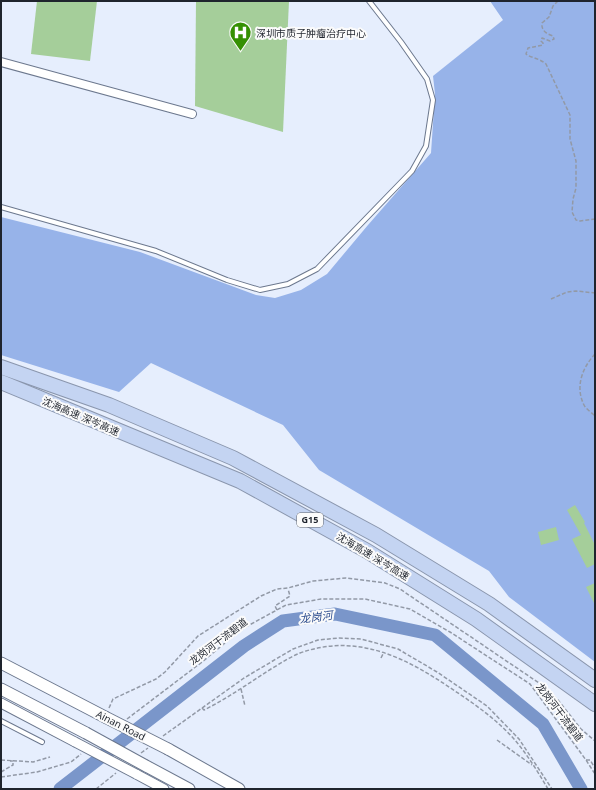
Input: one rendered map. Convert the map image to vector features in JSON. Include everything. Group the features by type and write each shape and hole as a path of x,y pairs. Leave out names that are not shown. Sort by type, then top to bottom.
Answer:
{"highway":[{"name":"沈海高速 深岑高速","path":"1,367 109,405 233,458 376,535 489,604 595,680"},
{"name":"沈海高速 深岑高速","path":"1,382 240,481 367,551 462,610 595,704"}],"main road":[{"name":"Ainan Road","path":"1,663 168,749 239,789"},
{"path":"1,689 189,789"}],"street":[{"path":"1,62 192,114"},
{"path":"1,703 164,789"}],"lane":[{"path":"1,207 156,251 227,280 260,290 288,284 317,269 412,171 426,146 433,100 427,80 401,42 369,1"},
{"path":"1,721 42,742"}],"path":[{"path":"558,1 553,6 549,17 542,23 546,33 554,36 554,39 550,41 542,38 541,40 544,43 543,45 528,48 526,54 541,60 546,64 570,115 570,139 576,161 576,188 573,199 573,216 576,220 580,221 595,219"},
{"path":"552,299 567,292 576,291 595,293"},
{"path":"595,354 583,371 579,388 584,406 595,416"},
{"path":"105,717 113,699 156,679 165,672 198,636 261,596 277,590 314,581 346,578 385,583 400,589 539,683 558,700 581,729 595,741"},
{"path":"277,610 275,606 290,596 288,588"},
{"name":"龙岗河干流碧道","path":"126,719 202,662 242,628 286,605 321,599 366,599 410,609 450,632 530,684 595,774"},
{"path":"162,737 244,678 293,649 318,640 339,638 361,639 398,649 437,672 487,706 520,739 552,789"},
{"path":"202,708 204,710 225,699 300,653 332,646 349,646 373,649 401,658 432,675 472,702 495,720 514,739 534,766 548,789"},
{"path":"381,658 384,652"},
{"path":"241,689 245,706"},
{"path":"497,740 534,766"},
{"path":"138,756 150,747"},
{"path":"1,777 37,772 71,762 83,752"},
{"path":"1,760 33,762 50,757"},
{"path":"1,772 13,765 13,761 4,760"},
{"path":"586,760 590,760 595,768"},
{"path":"96,789 119,771"}],"shaded area":[{"path":"490,1 595,1 595,662 509,597 489,571 319,470 283,425 151,363 119,392 1,355 1,217 140,252 256,295 275,298 301,290 327,274 431,153 435,94 433,76 503,20"}],"building":[{"path":"37,1 97,1 90,61 31,54"},
{"name":"深圳市质子肿瘤治疗中心","path":"196,1 289,1 283,132 195,106"},
{"path":"575,505 585,522 584,523 595,545 595,564 587,568 572,539 581,535 567,510"},
{"path":"556,527 559,540 541,545 538,532"},
{"path":"595,583 595,605 586,587"}],"waterway":[{"name":"龙岗河","path":"60,789 244,646 283,621 335,614 435,635 543,724 581,789"}],"place":[{"name":"深圳市质子肿瘤治疗中心","path":"241,52"}]}
